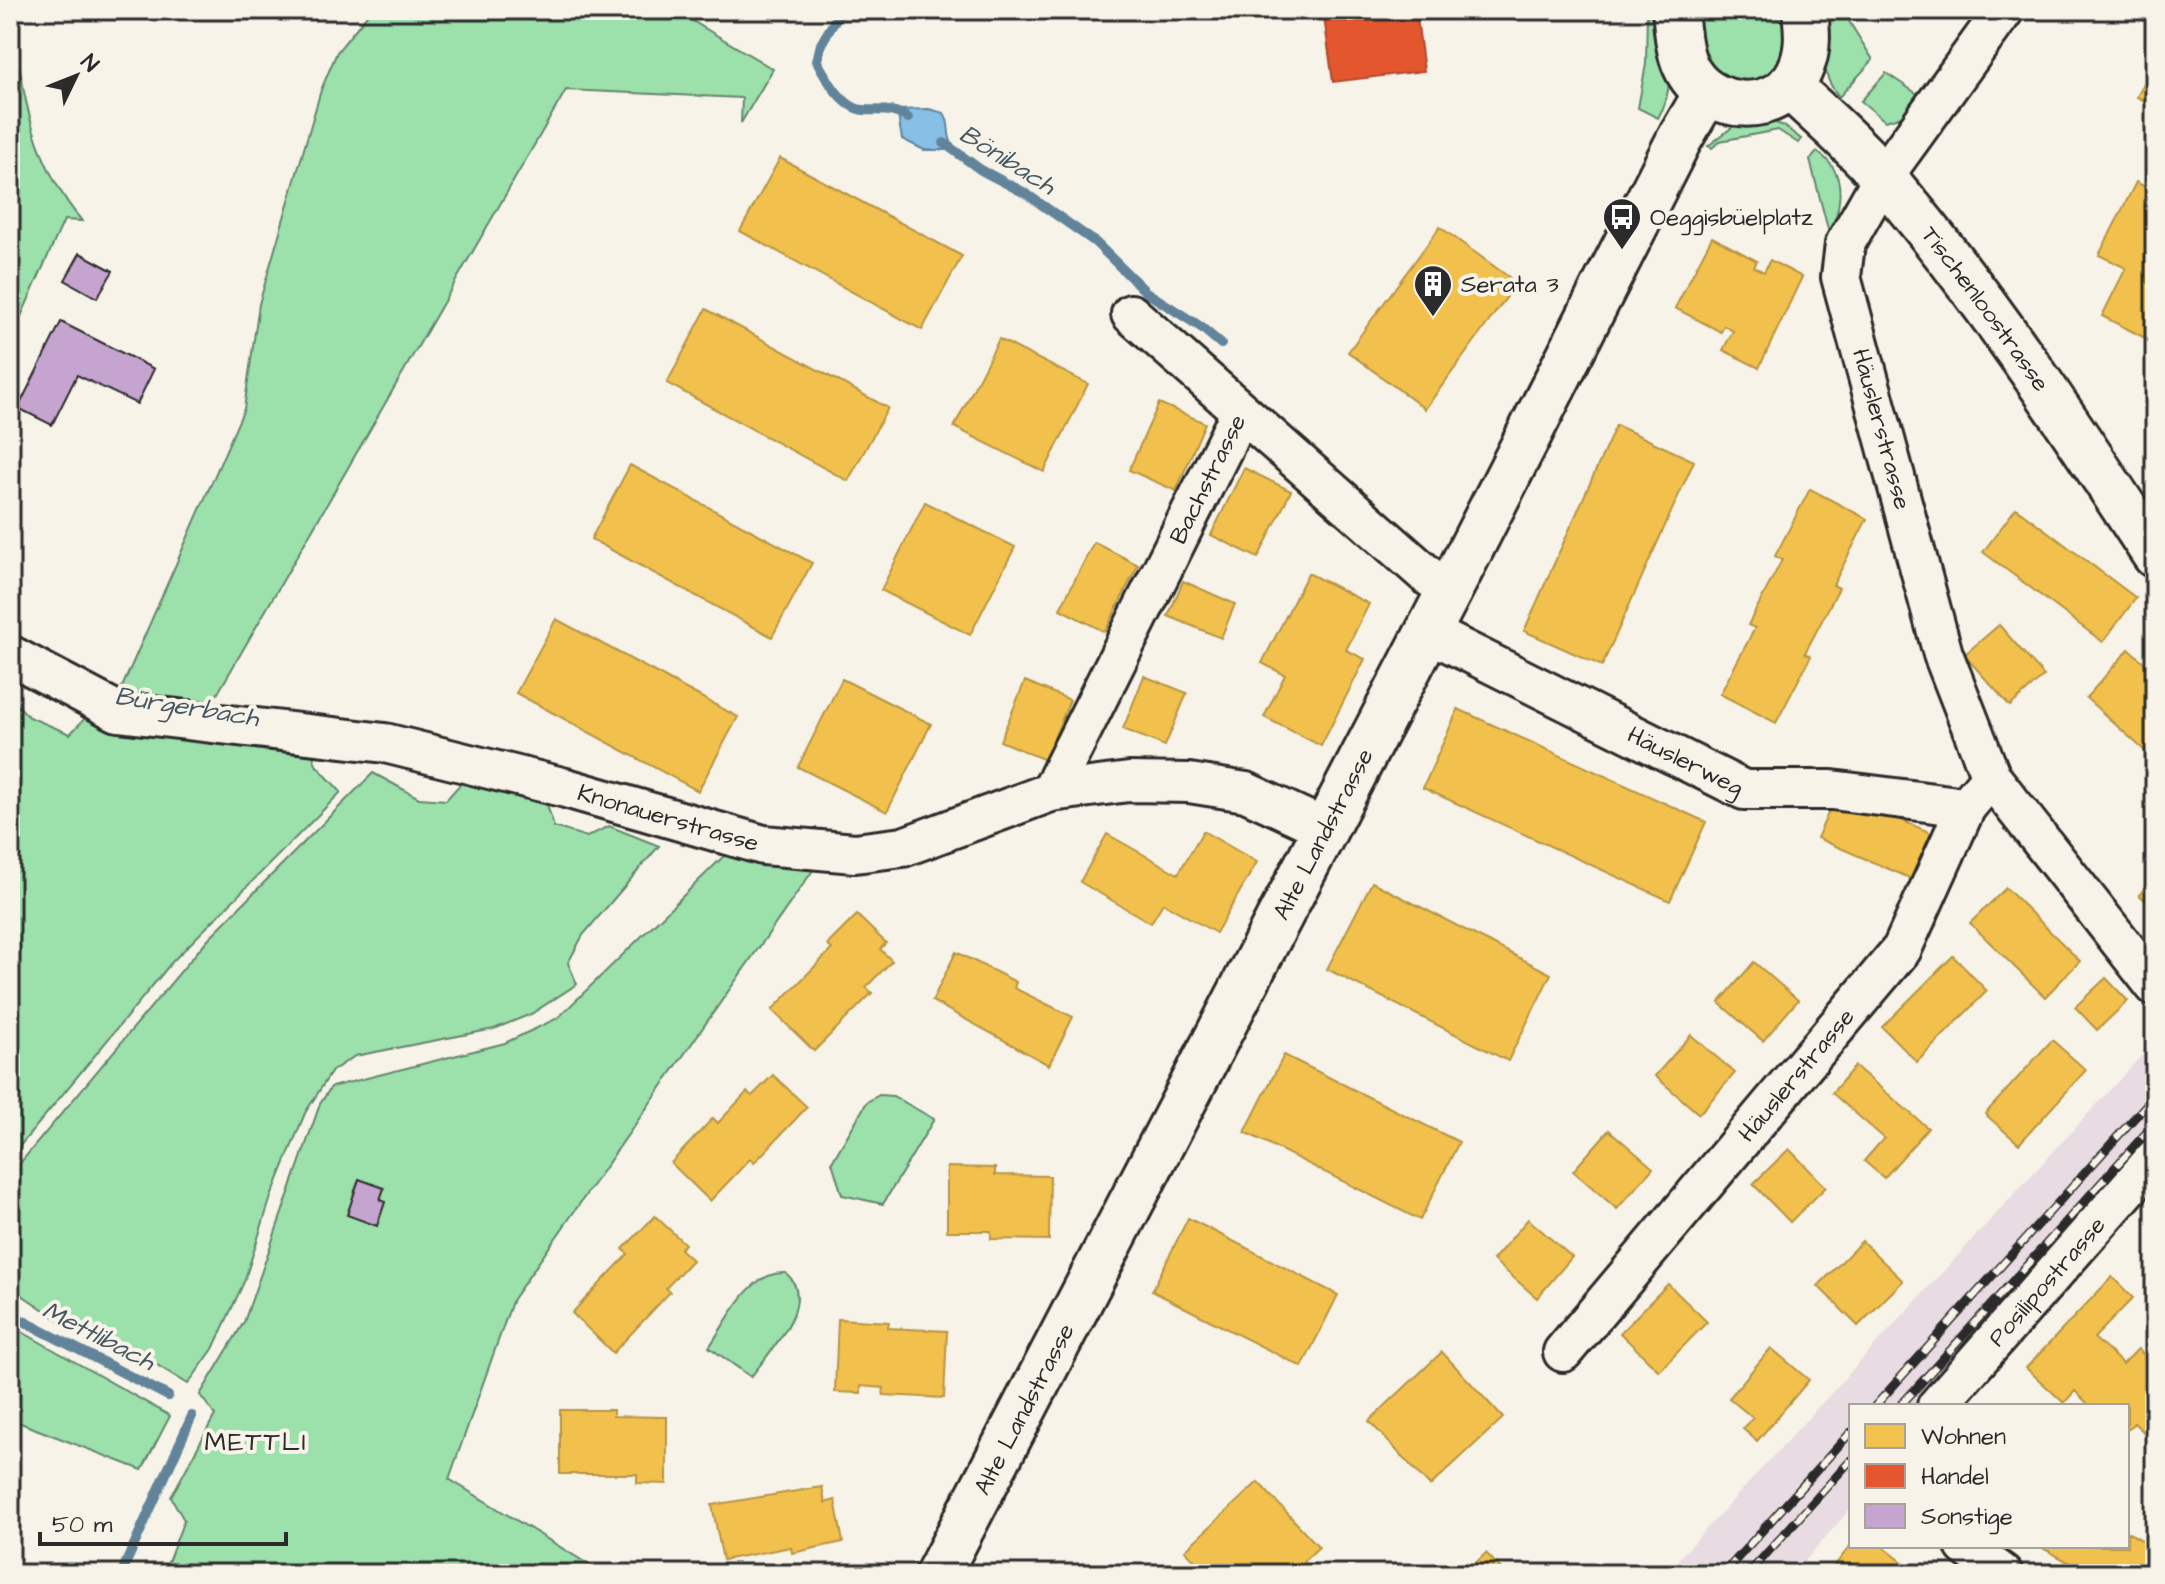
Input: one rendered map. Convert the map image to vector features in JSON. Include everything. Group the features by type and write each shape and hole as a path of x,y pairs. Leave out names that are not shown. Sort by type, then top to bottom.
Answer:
{"main road":[{"path":"1675,10 1684,64 1707,92 1748,106 1770,101 1789,86 1801,68 1808,39 1805,10"},
{"name":"Tischenloostrasse","path":"1789,86 1883,177 2001,330 2155,555"},
{"name":"Alte Landstrasse","path":"938,1574 1450,590 1671,154 1707,92"}],"street":[{"name":"Häuslerstrasse","path":"2004,10 1883,177 1845,244 1841,277 1943,654 1991,777 2155,986"},
{"path":"1131,314 1241,412"},
{"name":"Bachstrasse","path":"1051,792 1241,412 1428,576 1450,590"},
{"name":"Häuslerweg","path":"1428,632 1744,790 1832,790 1966,807"},
{"name":"Knonauerstrasse","path":"10,655 118,712 385,743 566,788 763,845 855,853 903,847 1051,792 1129,782 1189,783 1246,792 1326,829"},
{"name":"Häuslerstrasse","path":"1563,1352 1902,949 1966,807 1991,777"},
{"name":"Posilipostrasse","path":"1939,1404 2155,1158"},
{"path":"1968,1548 2003,1574"}],"shaded area":[{"path":"2155,1041 2155,1140 1921,1404 1849,1404 1849,1510 1793,1574 1665,1574"}],"green space":[{"path":"371,10 674,10 773,69 741,123 742,98 566,90 207,712 116,701 244,409 259,304 321,90 337,52"},
{"path":"1647,10 1662,10 1668,52 1668,92 1658,118 1638,108 1646,64"},
{"path":"1698,10 1785,10 1786,59 1764,81 1730,79 1719,74 1706,56"},
{"path":"1820,10 1842,10 1873,60 1839,97 1824,67"},
{"path":"10,31 14,31 34,132 53,178 82,221 64,220 10,341"},
{"path":"1886,73 1916,93 1927,91 1906,115 1885,121 1861,101"},
{"path":"1765,119 1784,126 1801,139 1798,143 1778,130 1720,141 1712,148 1708,146 1739,122"},
{"path":"1817,152 1834,170 1840,191 1830,237 1810,160"},
{"path":"10,697 29,717 70,734 90,713 310,746 316,765 341,792 172,962 10,1158"},
{"path":"373,773 419,798 446,800 462,782 546,801 554,827 587,837 609,826 659,846 583,935 568,963 577,984 531,1014 494,1029 355,1056 332,1071 305,1113 271,1197 244,1282 213,1349 188,1384 129,1348 68,1326 10,1287 10,1175 208,939"},
{"path":"731,849 818,863 513,1299 449,1479 591,1566 588,1574 184,1574 167,1565 184,1520 171,1497 215,1415 200,1395 244,1322 320,1104 331,1087 505,1043 558,1018"},
{"path":"879,1095 893,1096 934,1119 883,1204 842,1195 832,1162 867,1102"},
{"path":"786,1273 795,1285 797,1298 794,1312 779,1341 751,1377 709,1347 750,1288 773,1274"},
{"path":"10,1325 170,1416 142,1470 10,1419"}],"water":[{"name":"Bönibach","path":"929,109 944,113 954,147 951,150 924,150 902,139 897,110"}],"building: Wohnen":[{"path":"2155,61 2155,106 2137,97"},
{"path":"780,158 962,256 922,330 740,231"},
{"path":"2136,182 2155,192 2155,343 2102,316 2126,268 2099,255"},
{"name":"Serata 3","path":"1440,227 1517,283 1425,409 1348,352"},
{"path":"1712,237 1757,261 1754,267 1764,272 1770,260 1802,277 1759,368 1723,350 1733,331 1724,326 1721,332 1675,308"},
{"path":"706,309 888,408 848,481 667,383"},
{"path":"999,339 1088,384 1044,472 954,427"},
{"path":"1159,403 1205,423 1176,491 1129,470"},
{"path":"1616,425 1694,461 1602,666 1524,631"},
{"path":"630,465 812,563 772,637 591,539"},
{"path":"1244,468 1291,491 1258,558 1211,535"},
{"path":"1810,489 1867,519 1833,585 1839,588 1805,653 1811,656 1776,723 1720,694 1755,628 1748,625 1782,560 1775,556"},
{"path":"925,502 1015,547 970,635 881,590"},
{"path":"2016,508 2136,598 2103,642 1983,552"},
{"path":"1094,542 1138,565 1105,632 1060,609"},
{"path":"1308,573 1369,604 1346,650 1365,659 1321,746 1264,717 1285,675 1262,663"},
{"path":"1183,581 1235,604 1221,638 1168,616"},
{"path":"556,619 738,717 698,791 516,693"},
{"path":"1999,625 2044,676 2010,706 1964,655"},
{"path":"2129,649 2155,672 2155,760 2086,698"},
{"path":"1144,676 1187,693 1165,746 1123,729"},
{"path":"842,679 931,724 887,812 798,767"},
{"path":"1025,681 1070,700 1045,760 1000,741"},
{"path":"1458,709 1706,822 1670,901 1423,788"},
{"path":"1837,793 1941,837 1921,883 1817,838"},
{"path":"1203,831 1257,862 1216,933 1163,903 1151,923 1080,882 1107,834 1178,874"},
{"path":"2155,876 2155,908 2139,895"},
{"path":"1372,882 1551,974 1508,1061 1327,969"},
{"path":"2006,888 2080,961 2045,997 1970,923"},
{"path":"857,915 886,943 880,949 892,961 866,987 872,993 814,1051 772,1010 832,949 827,945"},
{"path":"956,952 1016,982 1014,988 1073,1017 1049,1065 932,1001"},
{"path":"1953,956 1987,991 1917,1062 1882,1027"},
{"path":"1754,962 1798,1000 1763,1041 1719,1003"},
{"path":"2106,978 2128,1001 2097,1030 2075,1007"},
{"path":"1691,1035 1735,1073 1699,1114 1655,1076"},
{"path":"2052,1040 2086,1070 2019,1144 1985,1114"},
{"path":"1284,1055 1459,1142 1420,1220 1245,1132"},
{"path":"1855,1066 1928,1128 1884,1178 1864,1161 1884,1138 1832,1093"},
{"path":"773,1075 807,1107 754,1163 750,1159 710,1201 671,1163 713,1118 718,1123 747,1092 752,1096"},
{"path":"1609,1130 1653,1168 1617,1209 1573,1171"},
{"path":"1789,1149 1826,1187 1790,1222 1753,1184"},
{"path":"947,1167 995,1168 995,1175 1050,1176 1049,1240 991,1239 991,1231 947,1231"},
{"path":"655,1216 685,1244 680,1249 692,1260 666,1288 670,1292 613,1353 572,1313 628,1254 623,1249"},
{"path":"1188,1218 1338,1295 1302,1367 1152,1291"},
{"path":"1528,1219 1572,1257 1537,1298 1493,1260"},
{"path":"1862,1241 1903,1281 1858,1326 1818,1286"},
{"path":"2112,1277 2133,1298 2094,1338 2123,1364 2138,1349 2155,1365 2155,1443 2134,1423 2129,1428 2129,1404 2088,1404 2075,1391 2064,1403 2026,1368"},
{"path":"1668,1284 1707,1322 1659,1371 1620,1333"},
{"path":"838,1319 889,1322 888,1328 947,1331 944,1398 883,1395 884,1388 861,1386 861,1393 835,1392"},
{"path":"1771,1348 1809,1380 1757,1441 1743,1429 1753,1418 1729,1398"},
{"path":"1442,1352 1503,1418 1430,1486 1369,1421"},
{"path":"560,1410 613,1410 613,1416 667,1417 667,1484 637,1483 637,1474 560,1474"},
{"path":"1258,1482 1319,1547 1290,1574 1207,1574 1185,1550"},
{"path":"822,1487 825,1503 835,1500 843,1542 792,1553 791,1547 723,1560 712,1505"},
{"path":"2129,1533 2155,1547 2155,1574 2090,1574 2043,1548 2129,1548"},
{"path":"1849,1548 1885,1548 1918,1574 1828,1574"},
{"path":"1486,1553 1506,1574 1464,1574"}],"building: Handel":[{"path":"1323,10 1416,10 1424,71 1333,82"}],"building: Sonstige":[{"path":"80,253 113,271 97,298 65,280"},
{"path":"61,322 154,369 137,404 77,375 52,425 18,408"},
{"path":"359,1179 384,1188 380,1200 385,1202 377,1226 347,1215"}],"waterway":[{"name":"Bönibach","path":"841,10 821,44 817,61 825,76 842,99 856,108 892,111 908,118"},
{"name":"Bönibach","path":"944,143 981,170 1025,193 1095,242 1146,292 1201,327 1221,344"},
{"name":"Mettlibach","path":"10,1314 168,1396"},
{"name":"Mettlibach","path":"121,1574 192,1416"}],"railway":[{"path":"1877,1404 2155,1095"},
{"path":"1902,1404 2155,1123"},
{"path":"1723,1574 1849,1434"},
{"path":"1748,1574 1849,1462"}],"place":[{"name":"Oeggisbüelplatz","path":"1622,251"},
{"name":"Serata 3","path":"1433,318"}],"district":[{"name":"METTLI","path":"256,1441"}],"water label":[{"name":"Bürgerbach","path":"187,706"}]}
